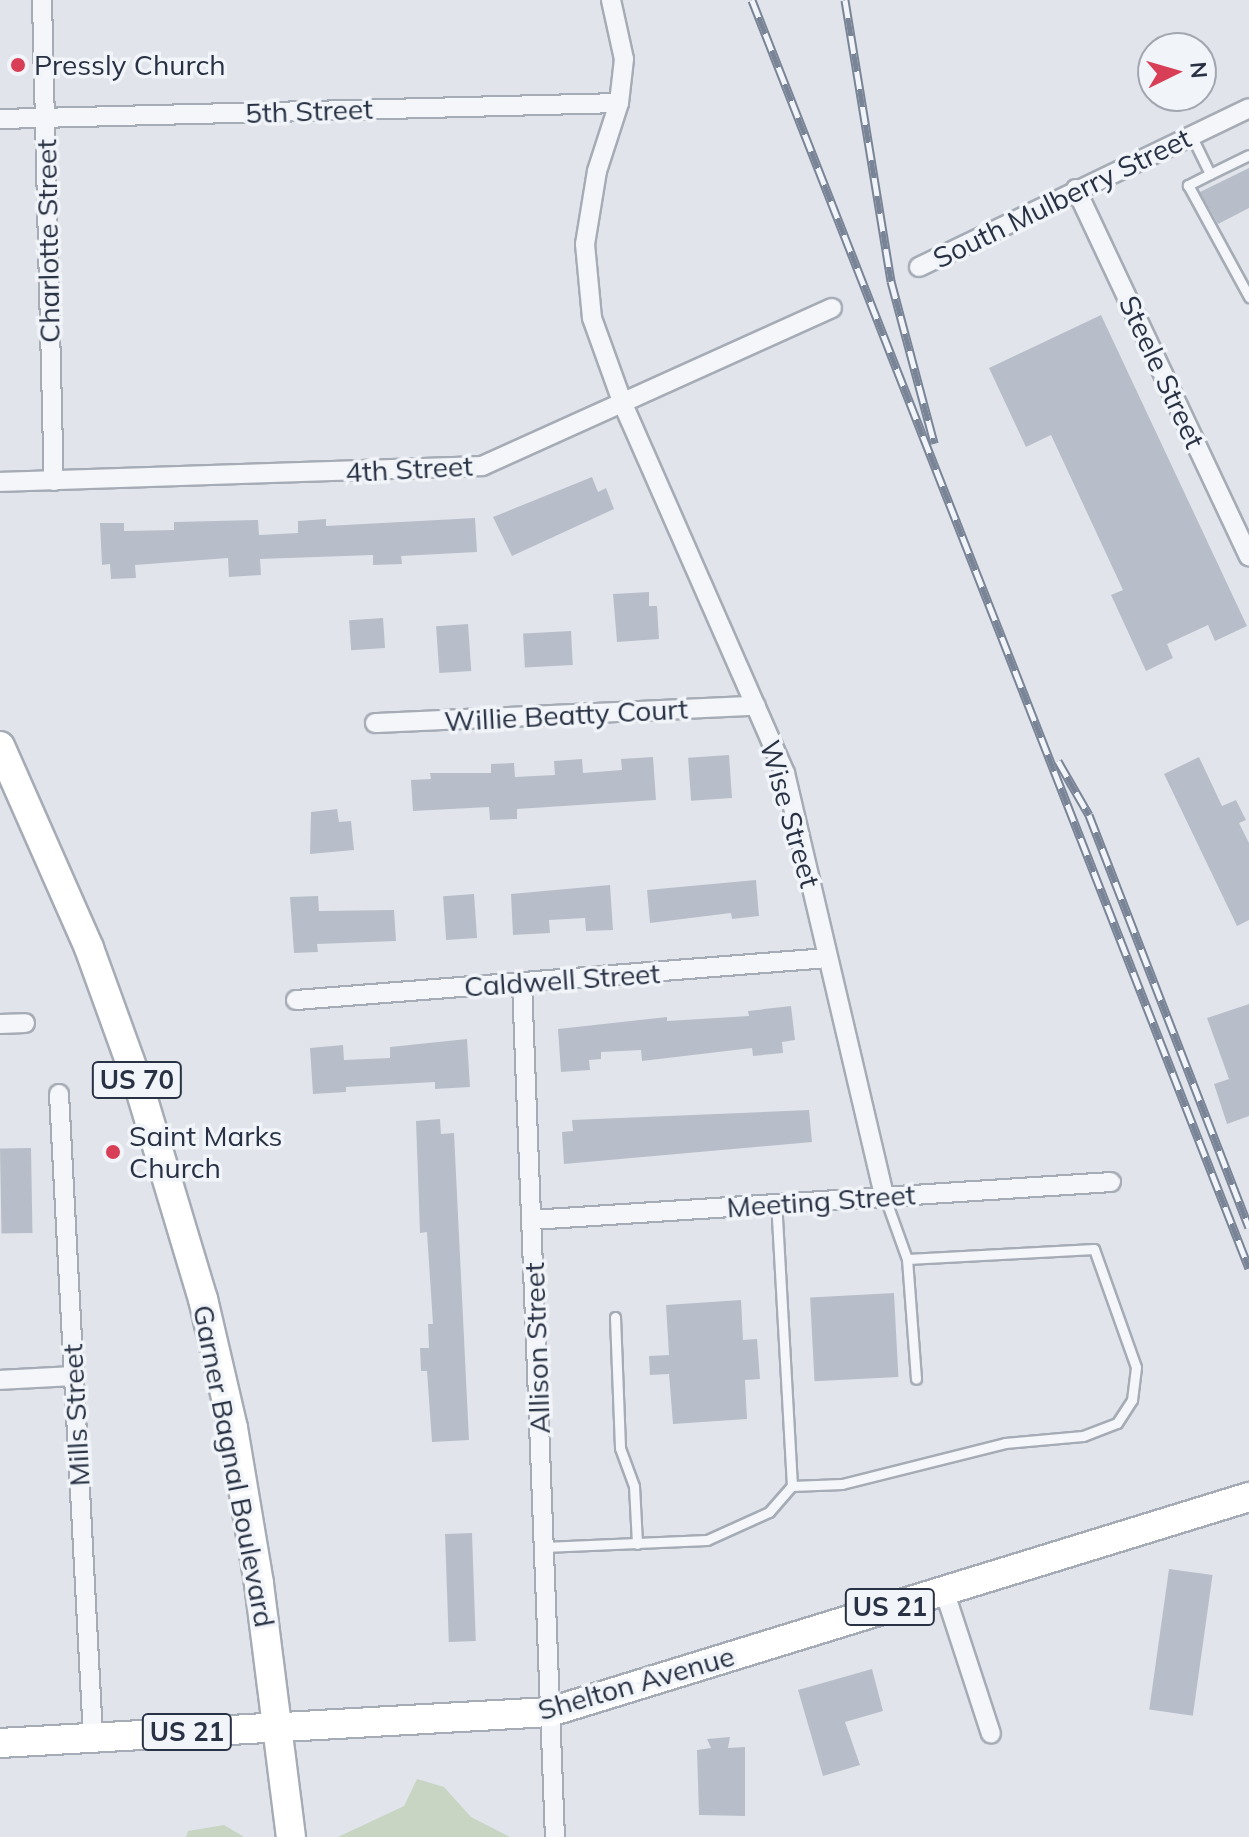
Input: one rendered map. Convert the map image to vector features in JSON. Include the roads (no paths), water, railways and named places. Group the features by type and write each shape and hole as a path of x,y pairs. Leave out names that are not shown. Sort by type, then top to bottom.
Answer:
{"main road":[{"name":"Garner Bagnal Boulevard","path":"0,746 89,948 139,1086 203,1299 233,1428 281,1727 291,1837"},
{"name":"Shelton Avenue","path":"0,1743 550,1712 1249,1497"}],"street":[{"name":"Charlotte Street","path":"42,0 54,481"},
{"name":"Wise Street","path":"611,0 624,59 619,103 597,171 585,244 592,318 623,404 756,706 793,802 885,1198"},
{"name":"5th Street","path":"0,119 619,103"},
{"name":"South Mulberry Street","path":"919,267 1249,108"},
{"name":"Steele Street","path":"1076,189 1249,556"},
{"name":"4th Street","path":"0,482 482,466 832,308"},
{"name":"Willie Beatty Court","path":"375,723 756,706"},
{"name":"Caldwell Street","path":"296,1000 827,958"},
{"name":"Allison Street","path":"522,983 555,1837"},
{"path":"0,1024 25,1023"},
{"name":"Mills Street","path":"59,1094 93,1737"},
{"name":"Meeting Street","path":"532,1220 1111,1182"},
{"path":"0,1380 74,1376"},
{"path":"944,1590 991,1734"}],"lane":[{"path":"1191,135 1210,174"},
{"path":"1249,155 1188,185 1249,297"},
{"path":"885,1198 907,1259 916,1379"},
{"path":"544,1547 707,1540 769,1512 792,1486 776,1204"},
{"path":"792,1486 842,1484 1005,1443 1083,1436 1117,1423 1132,1400 1136,1367 1094,1249 907,1259"},
{"path":"615,1317 620,1448 634,1486 637,1544"}],"railway":[{"path":"752,0 1249,1268"},
{"path":"845,0 891,281 934,443"},
{"path":"1058,761 1089,815 1249,1227"}],"place":[{"name":"Pressly Church","path":"18,65"},
{"name":"Saint Marks Church","path":"113,1152"}]}
